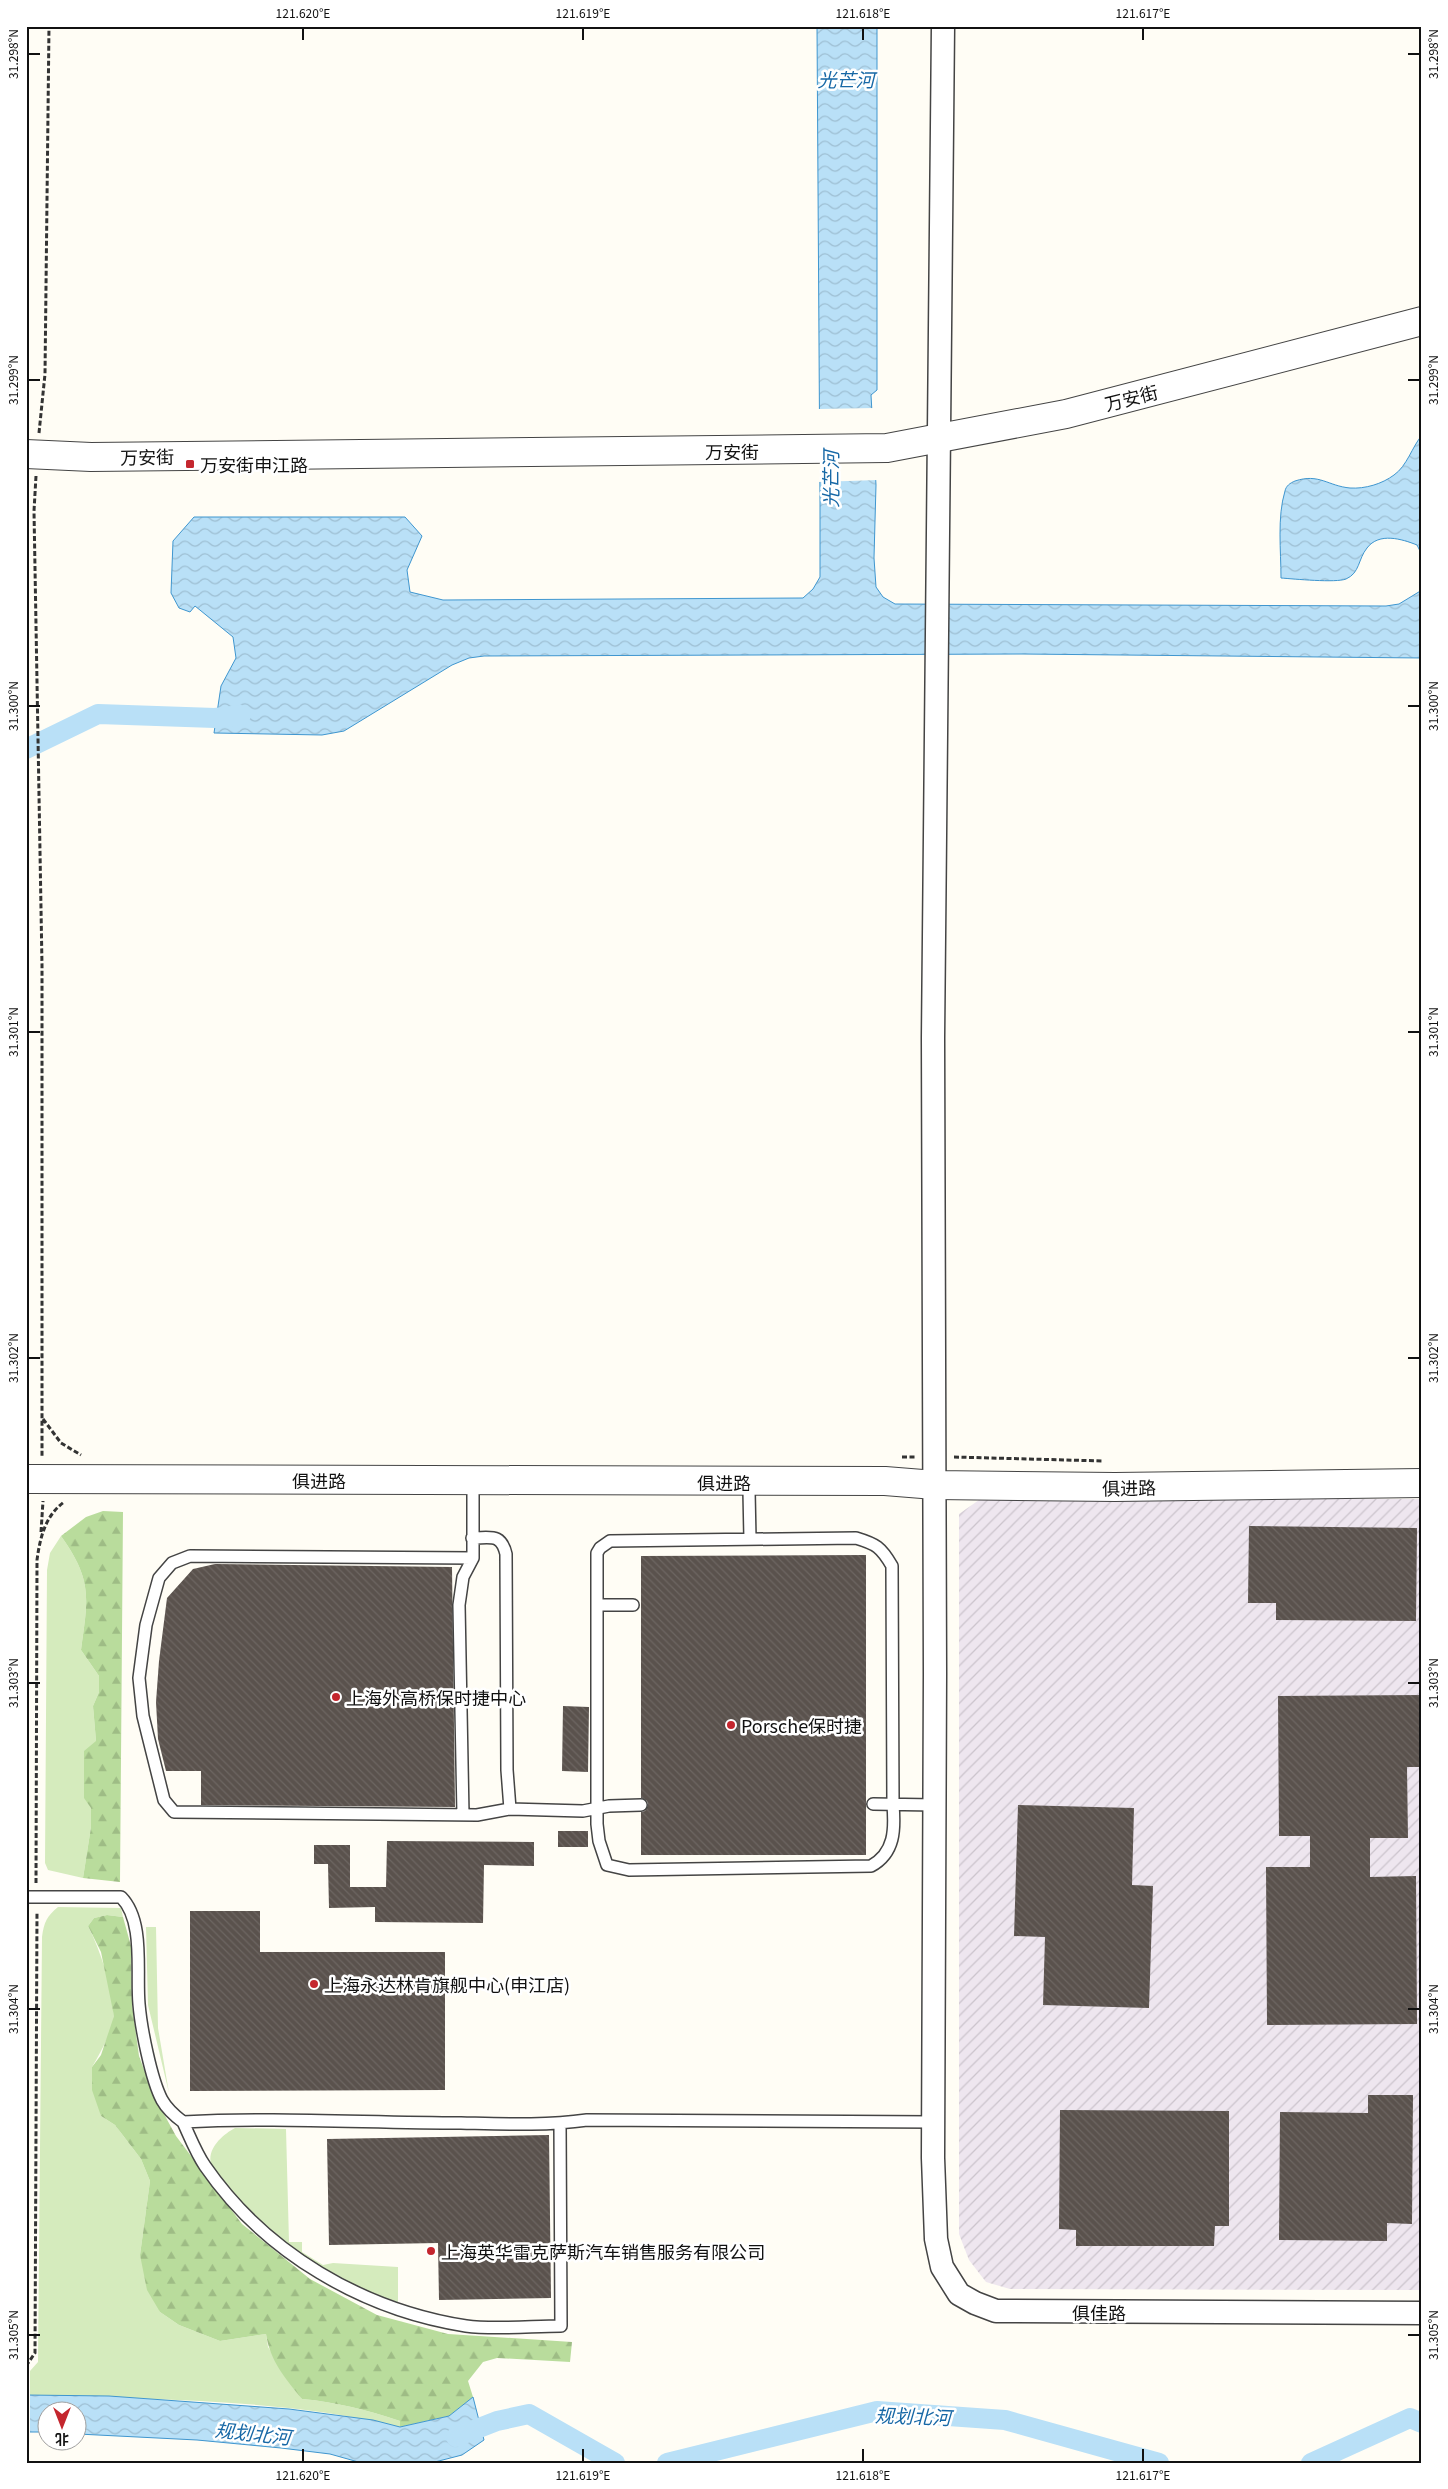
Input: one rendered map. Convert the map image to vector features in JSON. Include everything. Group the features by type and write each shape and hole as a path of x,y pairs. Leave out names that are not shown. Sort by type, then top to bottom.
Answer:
{"street":[{"name":"俱佳路","path":"943,26 933,1038 935,1485 933,2122 935,2222 939,2254 942,2267 959,2294 996,2312 1422,2313"},
{"name":"万安街","path":"32,455 91,457 887,448 1066,414 1422,321"},
{"name":"俱进路","path":"35,1479 885,1481 935,1485 1115,1487 1422,1483"}],"lane":[{"path":"462,1815 460,1605 462,1576 473,1558 473,1480"},
{"path":"749,1492 750,1539"},
{"path":"472,1538 496,1538 503,1543 506,1554 507,1770 510,1809"},
{"path":"856,1538 876,1544 892,1566 893,1804 895,1826 891,1842 882,1860 871,1866 652,1870 629,1870 607,1866 599,1841 597,1605 597,1553 600,1548 610,1541 856,1538"},
{"path":"473,1558 190,1556 172,1563 159,1578 146,1625 139,1678 142,1716 164,1800 174,1812 462,1815 510,1809 583,1811 641,1805"},
{"path":"597,1605 633,1605"},
{"path":"873,1804 935,1804"},
{"path":"31,1898 121,1897 129,1906 136,1933 139,2005 146,2047 162,2100 172,2114 183,2122 204,2165 237,2207 289,2255 352,2291 418,2316 468,2326 561,2326 560,2123"},
{"path":"183,2122 267,2119 400,2123 560,2123 587,2120 933,2122"}],"path":[{"path":"41,1536 35,1479 42,1453 42,965 37,797 32,455 46,374 49,26"},
{"path":"26,2366 35,2353 31,1898 37,1560"}],"shaded area":[{"path":"1422,1499 1422,2290 1010,2289 986,2282 969,2260 959,2234 959,1514 979,1500"}],"green space":[{"path":"103,1511 123,1512 120,1882 83,1878 91,1827 91,1808 84,1798 84,1751 96,1741 93,1706 99,1692 99,1676 81,1650 86,1590 79,1565 61,1536 86,1517"},
{"path":"61,1536 79,1565 86,1590 81,1650 99,1676 99,1692 93,1706 96,1741 91,1827 83,1878 48,1870 45,1863 47,1570 50,1553"},
{"path":"58,1907 121,1908 123,1917 107,1915 94,1918 88,1926 105,1969 114,2015 109,2034 92,2067 101,2116 115,2125 141,2159 150,2181 140,2255 160,2312 179,2325 220,2341 266,2334 268,2347 302,2399 339,2404 376,2413 400,2421 400,2427 309,2410 263,2405 30,2395 30,2371 38,2362 42,1937 47,1920"},
{"path":"107,1915 123,1917 131,1946 132,2005 139,2056 153,2094 176,2136 242,2224 310,2279 377,2315 448,2334 572,2342 570,2362 497,2358 483,2362 468,2381 473,2397 449,2416 400,2427 400,2421 376,2413 339,2404 302,2399 275,2361 266,2334 220,2341 179,2325 160,2312 147,2290 140,2255 150,2181 141,2159 115,2125 101,2116 92,2090 92,2067 101,2055 114,2016 101,1952 88,1926 94,1918"},
{"path":"146,1927 156,1927 158,2028 169,2093 148,2005"},
{"path":"235,2128 286,2129 289,2242 302,2242 302,2252 323,2265 333,2263 398,2267 398,2302 338,2280 317,2267 265,2227 232,2195 220,2180 210,2161 216,2144"}],"water":[{"name":"光芒河","path":"817,26 877,26 877,390 871,395 876,485 874,558 876,587 883,597 895,604 1386,606 1399,604 1422,590 1422,658 1022,654 484,656 469,658 452,665 344,731 322,735 214,733 221,686 236,658 233,637 195,606 190,612 179,608 171,593 173,541 194,517 405,517 422,536 407,570 410,592 443,600 803,598 813,589 820,577"},
{"path":"1422,435 1422,555 1417,545 1398,539 1384,538 1372,543 1367,548 1354,573 1346,579 1324,581 1281,578 1281,512 1288,485 1295,481 1311,478 1350,488 1362,488 1379,483 1399,471"},
{"path":"26,2395 109,2396 289,2409 373,2420 400,2427 449,2416 473,2397 484,2440 462,2455 431,2463 362,2463 330,2454 281,2448 197,2440 88,2435 88,2402 38,2402 38,2432 26,2432"}],"pier":[{"path":"875,408 878,480 818,482 818,409"},
{"path":"26,2392 30,2392 30,2435 26,2435"}],"building":[{"path":"1249,1526 1417,1528 1416,1621 1276,1620 1276,1603 1248,1603"},
{"path":"866,1555 866,1855 641,1855 641,1812 645,1811 648,1805 647,1801 641,1798 641,1556"},
{"path":"215,1564 452,1567 455,1807 201,1805 201,1771 166,1771 158,1739 156,1702 167,1598 193,1569"},
{"path":"1422,1695 1422,1767 1407,1767 1408,1838 1370,1838 1370,1877 1416,1876 1417,2024 1267,2025 1266,1867 1310,1867 1310,1836 1279,1836 1278,1696"},
{"path":"563,1706 589,1707 588,1772 562,1771"},
{"path":"1018,1805 1134,1808 1132,1885 1153,1886 1149,2008 1043,2005 1045,1937 1014,1936"},
{"path":"558,1831 588,1831 588,1847 558,1847"},
{"path":"387,1841 534,1842 534,1866 484,1865 483,1923 375,1922 375,1907 329,1908 328,1864 314,1864 314,1845 350,1845 350,1887 386,1887"},
{"path":"190,1911 260,1911 260,1952 445,1952 445,2090 190,2091"},
{"path":"1368,2095 1413,2095 1412,2224 1387,2223 1387,2241 1279,2240 1280,2112 1368,2113"},
{"path":"1060,2110 1229,2111 1229,2226 1215,2226 1214,2246 1076,2246 1076,2230 1059,2229"},
{"path":"549,2135 551,2298 439,2300 438,2243 329,2245 327,2139"}],"waterway":[{"path":"26,749 98,714 215,718 241,715"},
{"name":"规划北河","path":"667,2463 877,2411 1005,2420 1159,2463"},
{"name":"规划北河","path":"456,2437 497,2421 529,2414 615,2463"},
{"name":"规划北河","path":"1311,2463 1410,2418 1422,2423"}],"place":[{"name":"万安街申江路","path":"190,464"},
{"name":"上海外高桥保时捷中心","path":"336,1697"},
{"name":"Porsche保时捷","path":"731,1725"},
{"name":"上海永达林肯旗舰中心(申江店)","path":"314,1984"},
{"name":"上海英华雷克萨斯汽车销售服务有限公司","path":"431,2251"}]}
